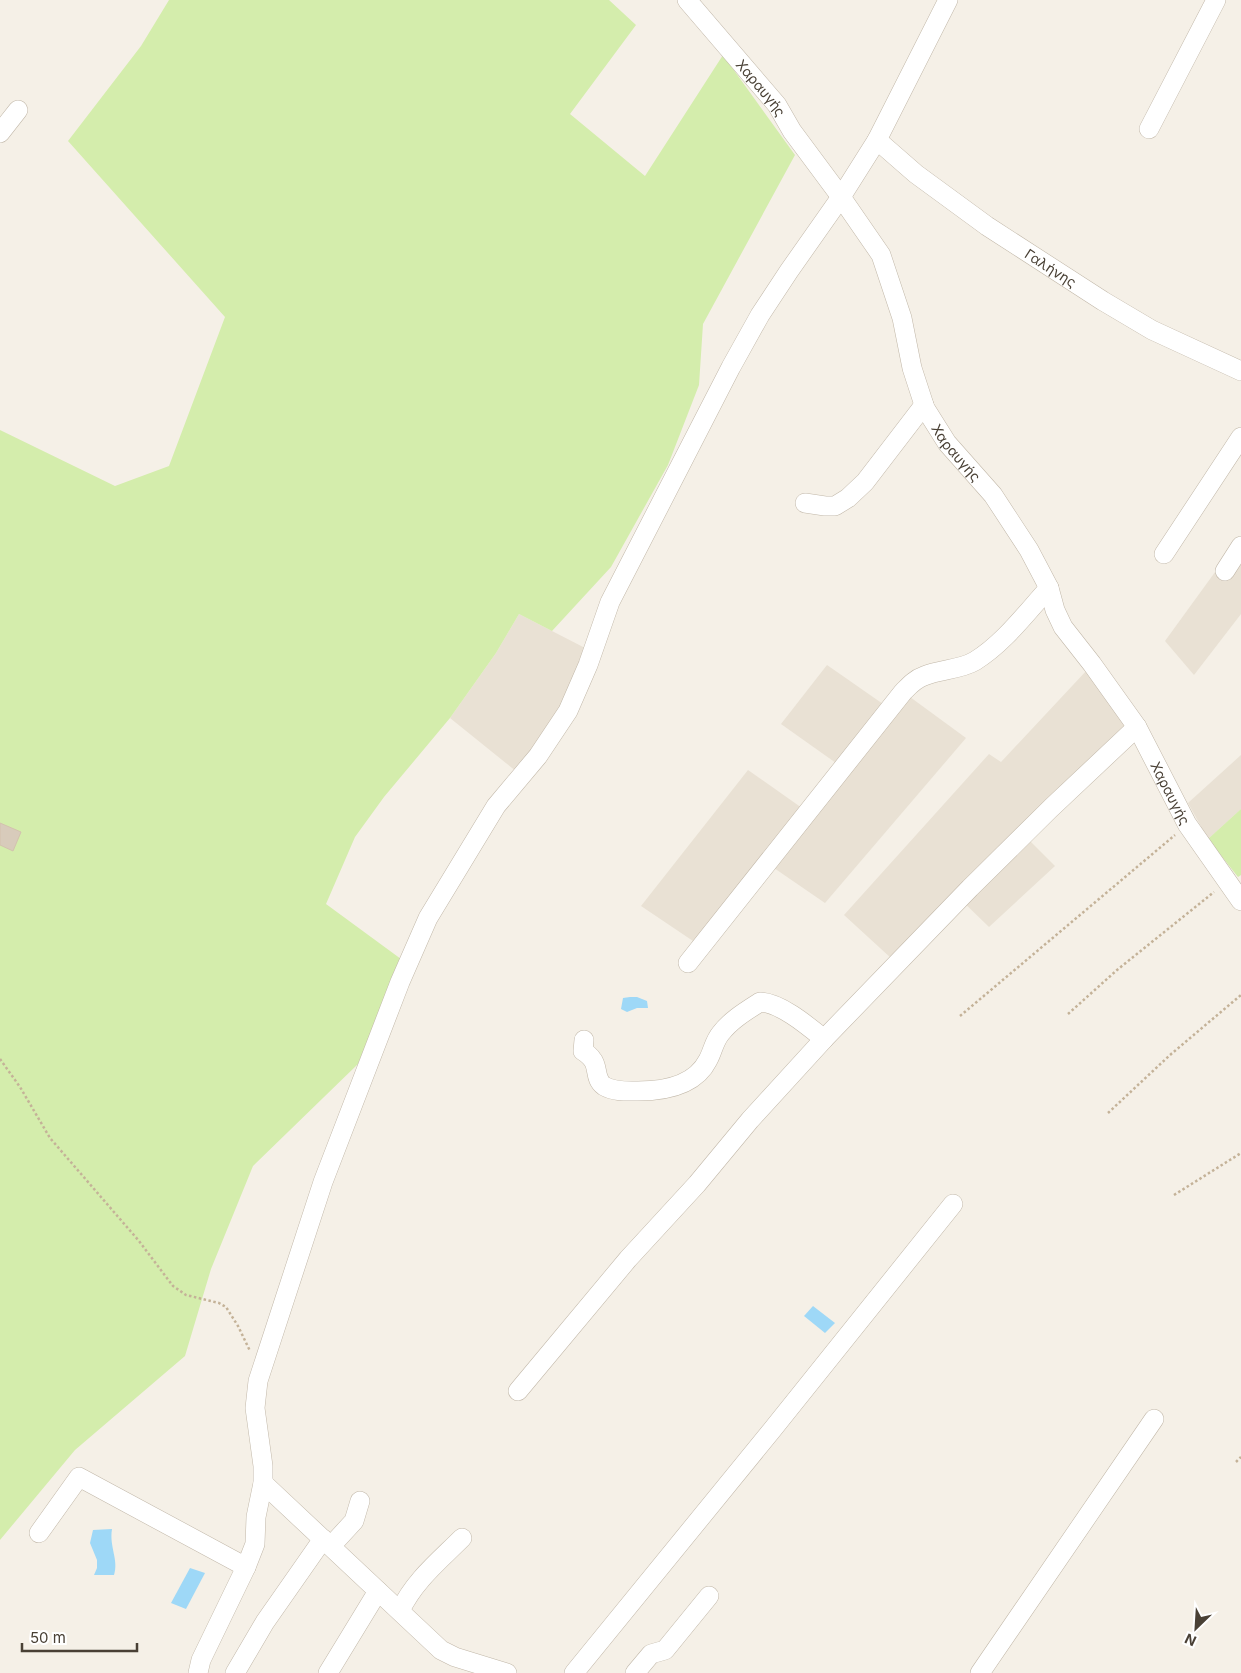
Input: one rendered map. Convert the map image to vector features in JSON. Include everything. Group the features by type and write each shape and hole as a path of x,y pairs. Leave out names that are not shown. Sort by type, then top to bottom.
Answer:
{"street":[{"name":"Χαραυγής","path":"687,0 777,106 800,142 881,255 902,318 912,368 924,405 947,443 993,495 1029,550 1049,588 1055,610 1063,627 1137,727 1187,824 1241,901"},
{"path":"198,1673 201,1660 246,1567 255,1544 256,1517 263,1484 262,1451 255,1408 258,1381 323,1182 400,982 428,918 496,806 538,756 568,711 588,666 610,602 731,367 760,315 841,197 877,140 948,0"},
{"path":"1149,129 1216,0"},
{"path":"0,133 18,110"},
{"name":"Γαλήνης","path":"877,140 916,174 987,226 1103,301 1152,330 1241,372"},
{"path":"805,503 835,506 848,498 865,482 924,405"},
{"path":"1164,554 1241,437"},
{"path":"1225,571 1241,546"},
{"path":"688,963 903,692 923,676 974,662 999,642 1049,588"},
{"path":"518,1391 628,1259 697,1184 750,1120 824,1039 970,888 1137,727"},
{"path":"584,1040 583,1051 593,1059 598,1078 604,1085 615,1090 654,1091 677,1085 696,1076 706,1063 713,1044 720,1034 734,1019 760,1002 774,1005 806,1024 824,1039"},
{"path":"574,1673 760,1446 953,1204"},
{"path":"980,1673 1154,1419"},
{"path":"39,1533 79,1476 246,1567"},
{"path":"263,1484 441,1650 455,1657 507,1673"},
{"path":"235,1673 265,1622 327,1542 354,1521 360,1501"},
{"path":"400,1611 407,1595 418,1581 462,1538"},
{"path":"328,1673 378,1591"},
{"path":"634,1673 651,1654 665,1650 709,1596"}],"path":[{"path":"960,1016 1187,824"},
{"path":"1068,1014 1117,970 1227,882"},
{"path":"1108,1113 1170,1055 1241,995"},
{"path":"0,1059 20,1087 50,1138 139,1241 173,1286 186,1295 219,1303 226,1307 250,1351 258,1381"},
{"path":"1174,1195 1241,1153"},
{"path":"1236,1462 1241,1457"}],"shaded area":[{"path":"1241,554 1241,614 1194,675 1165,641 1218,568"},
{"path":"519,614 587,649 557,717 517,772 450,718 496,653"},
{"path":"827,665 883,704 836,763 781,724"},
{"path":"1087,670 1129,728 1019,830 1055,866 989,927 956,895 892,959 844,915 989,754 1001,762"},
{"path":"910,697 966,738 825,903 774,868"},
{"path":"1241,755 1241,809 1208,839 1188,803"},
{"path":"748,770 802,808 696,943 641,906"}],"green space":[{"path":"169,0 609,0 636,25 570,114 645,176 723,55 795,155 703,324 699,385 668,465 611,567 552,631 519,614 496,653 450,718 384,797 355,837 326,904 401,959 358,1064 253,1166 211,1269 185,1356 75,1450 0,1540 0,430 115,486 169,466 225,317 68,141 141,46"},
{"path":"1241,809 1241,875 1238,877 1208,839"}],"water":[{"path":"637,997 647,1001 648,1008 637,1008 627,1012 621,1009 623,998"},
{"path":"813,1306 835,1323 825,1333 804,1316"},
{"path":"112,1529 114,1575 94,1575 97,1568 97,1560 90,1543 93,1530"},
{"path":"190,1568 205,1573 186,1609 171,1603"}],"building":[{"path":"0,823 21,832 13,851 0,845"}]}
